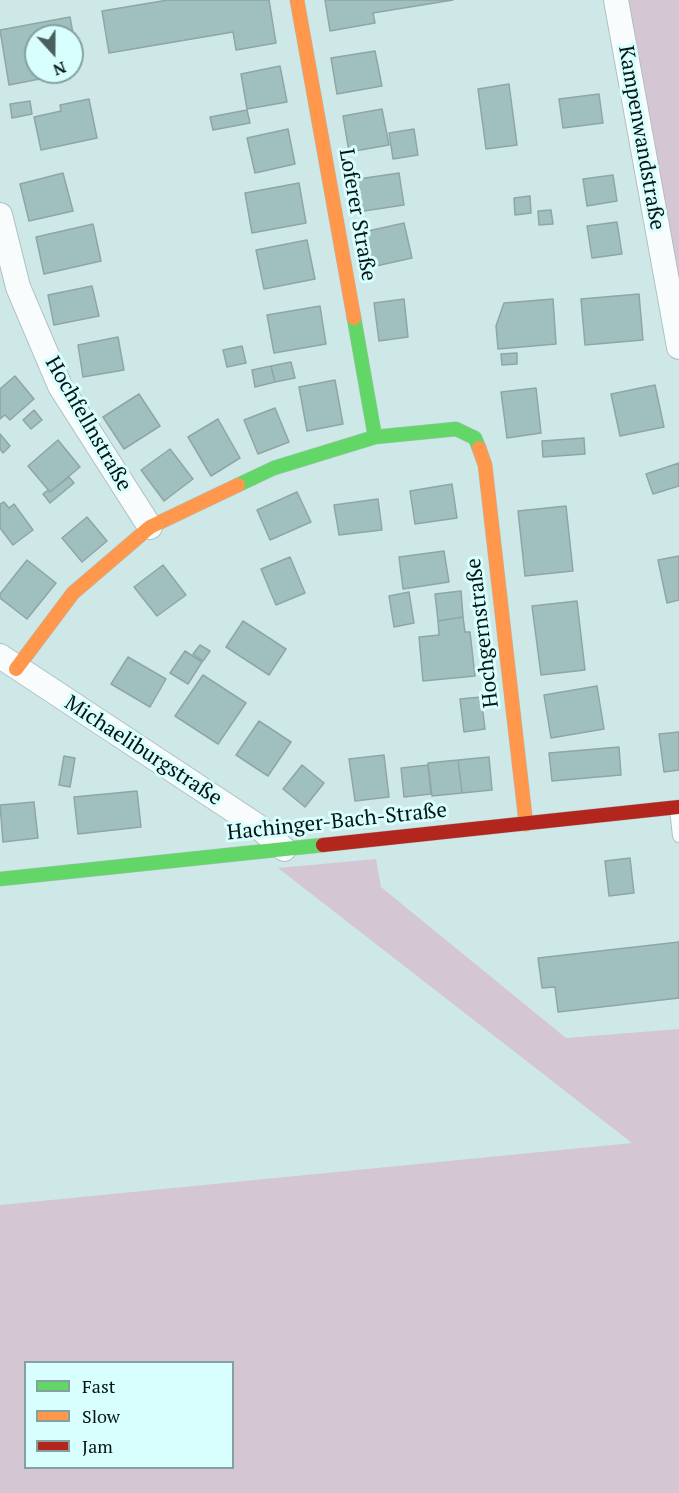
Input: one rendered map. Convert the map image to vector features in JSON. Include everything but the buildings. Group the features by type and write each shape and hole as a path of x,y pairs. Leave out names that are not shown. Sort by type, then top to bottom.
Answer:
{"street":[{"name":"Loferer Straße","path":"297,0 375,437"},
{"name":"Kampenwandstraße","path":"616,0 679,347"},
{"name":"Hochfellnstraße","path":"0,215 18,287 60,386 150,527"},
{"name":"Hochgernstraße","path":"375,437 456,429 475,438 485,465 526,824"},
{"path":"8,662 74,593 150,527 274,468 375,437"},
{"name":"Michaeliburgstraße","path":"8,662 256,825 284,849"},
{"name":"Hachinger-Bach-Straße","path":"0,879 678,807"}],"lane":[{"path":"678,807 679,836"}],"shaded area":[{"path":"628,0 679,0 679,296"},
{"path":"376,859 381,887 566,1038 679,1029 679,1493 0,1493 0,1205 632,1143 278,868"}],"traffic: fast":[{"path":"354,318 375,437"},
{"path":"238,485 274,468 375,437 456,429 475,438 479,448"},
{"path":"0,879 323,845"}],"traffic: slow":[{"path":"297,0 354,318"},
{"path":"479,448 485,465 526,824"},
{"path":"16,669 73,593 150,527 238,485"}],"traffic: jam":[{"path":"323,845 679,807"}]}
